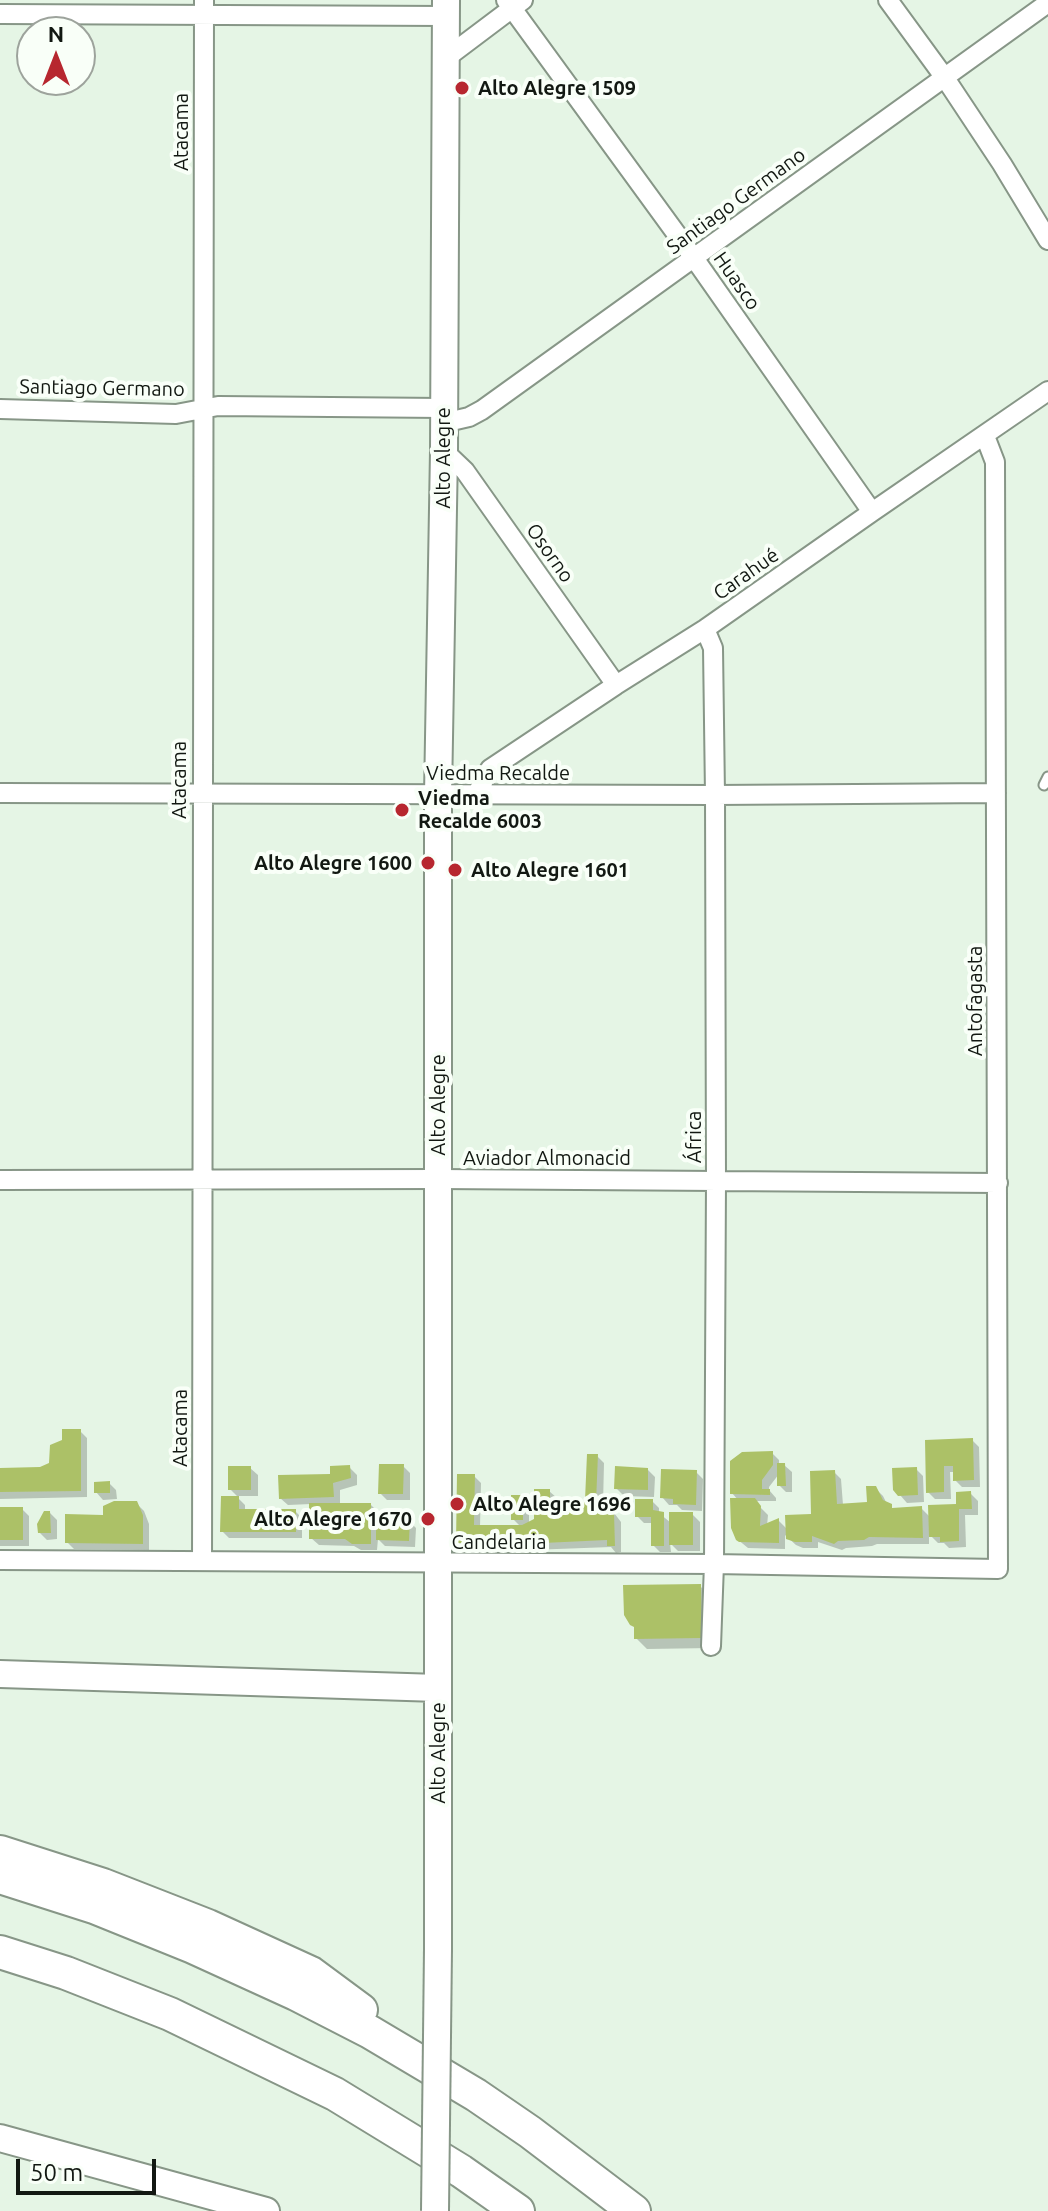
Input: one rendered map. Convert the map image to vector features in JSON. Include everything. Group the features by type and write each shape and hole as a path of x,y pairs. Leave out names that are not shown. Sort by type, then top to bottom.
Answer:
{"highway":[{"path":"0,1852 103,1885 208,1926 311,1973 634,2211"},
{"path":"0,1877 94,1907 193,1947 296,1994 370,2032 476,2095"},
{"path":"0,1952 66,1973 170,2014 321,2087 461,2171 518,2211"},
{"path":"0,1972 164,2033 245,2069 394,2152 483,2211"},
{"path":"530,2132 659,2211"}],"main road":[{"name":"Alto Alegre","path":"435,2211 438,1949 438,795 444,451 446,8"},
{"path":"0,1674 438,1688"},
{"path":"0,2138 266,2211"}],"street":[{"path":"888,0 945,78 1048,240"},
{"path":"446,58 514,3"},
{"name":"Huasco","path":"514,3 872,512"},
{"name":"Santiago Germano","path":"0,409 176,414 218,406 469,417 1048,3"},
{"path":"0,14 204,7 446,8"},
{"name":"Atacama","path":"202,1561 204,7"},
{"name":"Carahué","path":"476,795 490,769 705,629 1048,391"},
{"name":"Antofagasta","path":"985,436 995,462 998,1569"},
{"name":"Osorno","path":"444,451 465,471 616,685"},
{"name":"África","path":"705,629 713,648 715,795 716,1182 711,1646"},
{"name":"Viedma Recalde","path":"0,793 996,793"},
{"name":"Aviador Almonacid","path":"0,1180 998,1183"},
{"name":"Candelaria","path":"0,1560 714,1564 998,1569"}],"building":[{"path":"62,1429 81,1429 81,1491 0,1492 0,1468 40,1467 49,1463 50,1445 62,1440"},
{"path":"973,1438 974,1480 953,1481 953,1466 944,1466 944,1492 926,1493 925,1440"},
{"path":"773,1451 773,1465 762,1480 762,1489 770,1489 770,1495 730,1494 730,1461 742,1452"},
{"path":"587,1454 598,1454 596,1503 609,1503 614,1513 615,1546 607,1546 607,1540 456,1543 457,1474 475,1474 474,1525 522,1525 534,1519 534,1489 550,1489 550,1502 565,1502 565,1513 581,1508 585,1500"},
{"path":"777,1463 785,1463 786,1486 777,1486"},
{"path":"379,1464 404,1464 403,1494 378,1494"},
{"path":"350,1465 351,1478 333,1483 334,1497 279,1499 278,1475 330,1474 330,1466"},
{"path":"228,1466 251,1466 251,1490 228,1490"},
{"path":"615,1466 648,1468 648,1490 614,1489"},
{"path":"917,1467 918,1495 898,1496 893,1490 892,1468"},
{"path":"661,1469 697,1470 696,1505 673,1504 673,1499 660,1498"},
{"path":"835,1470 837,1504 867,1502 866,1486 876,1486 883,1500 892,1504 892,1508 922,1506 923,1538 869,1537 834,1544 812,1536 812,1542 786,1539 785,1515 811,1514 810,1471"},
{"path":"110,1481 110,1493 94,1493 94,1482"},
{"path":"971,1491 972,1509 959,1509 959,1541 940,1542 940,1537 929,1537 928,1505 956,1504 956,1492"},
{"path":"511,1495 523,1495 523,1520 511,1520"},
{"path":"221,1496 239,1496 239,1509 296,1509 296,1532 220,1532"},
{"path":"730,1498 755,1498 761,1506 760,1526 779,1518 779,1543 736,1540 731,1528"},
{"path":"635,1499 653,1499 653,1510 664,1512 664,1546 651,1546 651,1517 635,1517"},
{"path":"114,1501 137,1501 143,1515 143,1544 65,1543 65,1514 103,1515 103,1506"},
{"path":"309,1503 371,1503 371,1544 352,1544 345,1539 309,1539"},
{"path":"0,1507 23,1507 23,1540 0,1540"},
{"path":"44,1511 50,1511 51,1533 38,1533 37,1524"},
{"path":"669,1512 693,1512 693,1545 669,1545"},
{"path":"376,1518 410,1519 409,1541 376,1540"},
{"path":"701,1584 702,1638 634,1639 634,1627 624,1615 623,1585"}],"place":[{"name":"Alto Alegre 1509","path":"462,88"},
{"name":"Viedma Recalde 6003","path":"402,810"},
{"name":"Alto Alegre 1600","path":"428,863"},
{"name":"Alto Alegre 1601","path":"455,870"},
{"name":"Alto Alegre 1696","path":"457,1504"},
{"name":"Alto Alegre 1670","path":"428,1519"}]}
